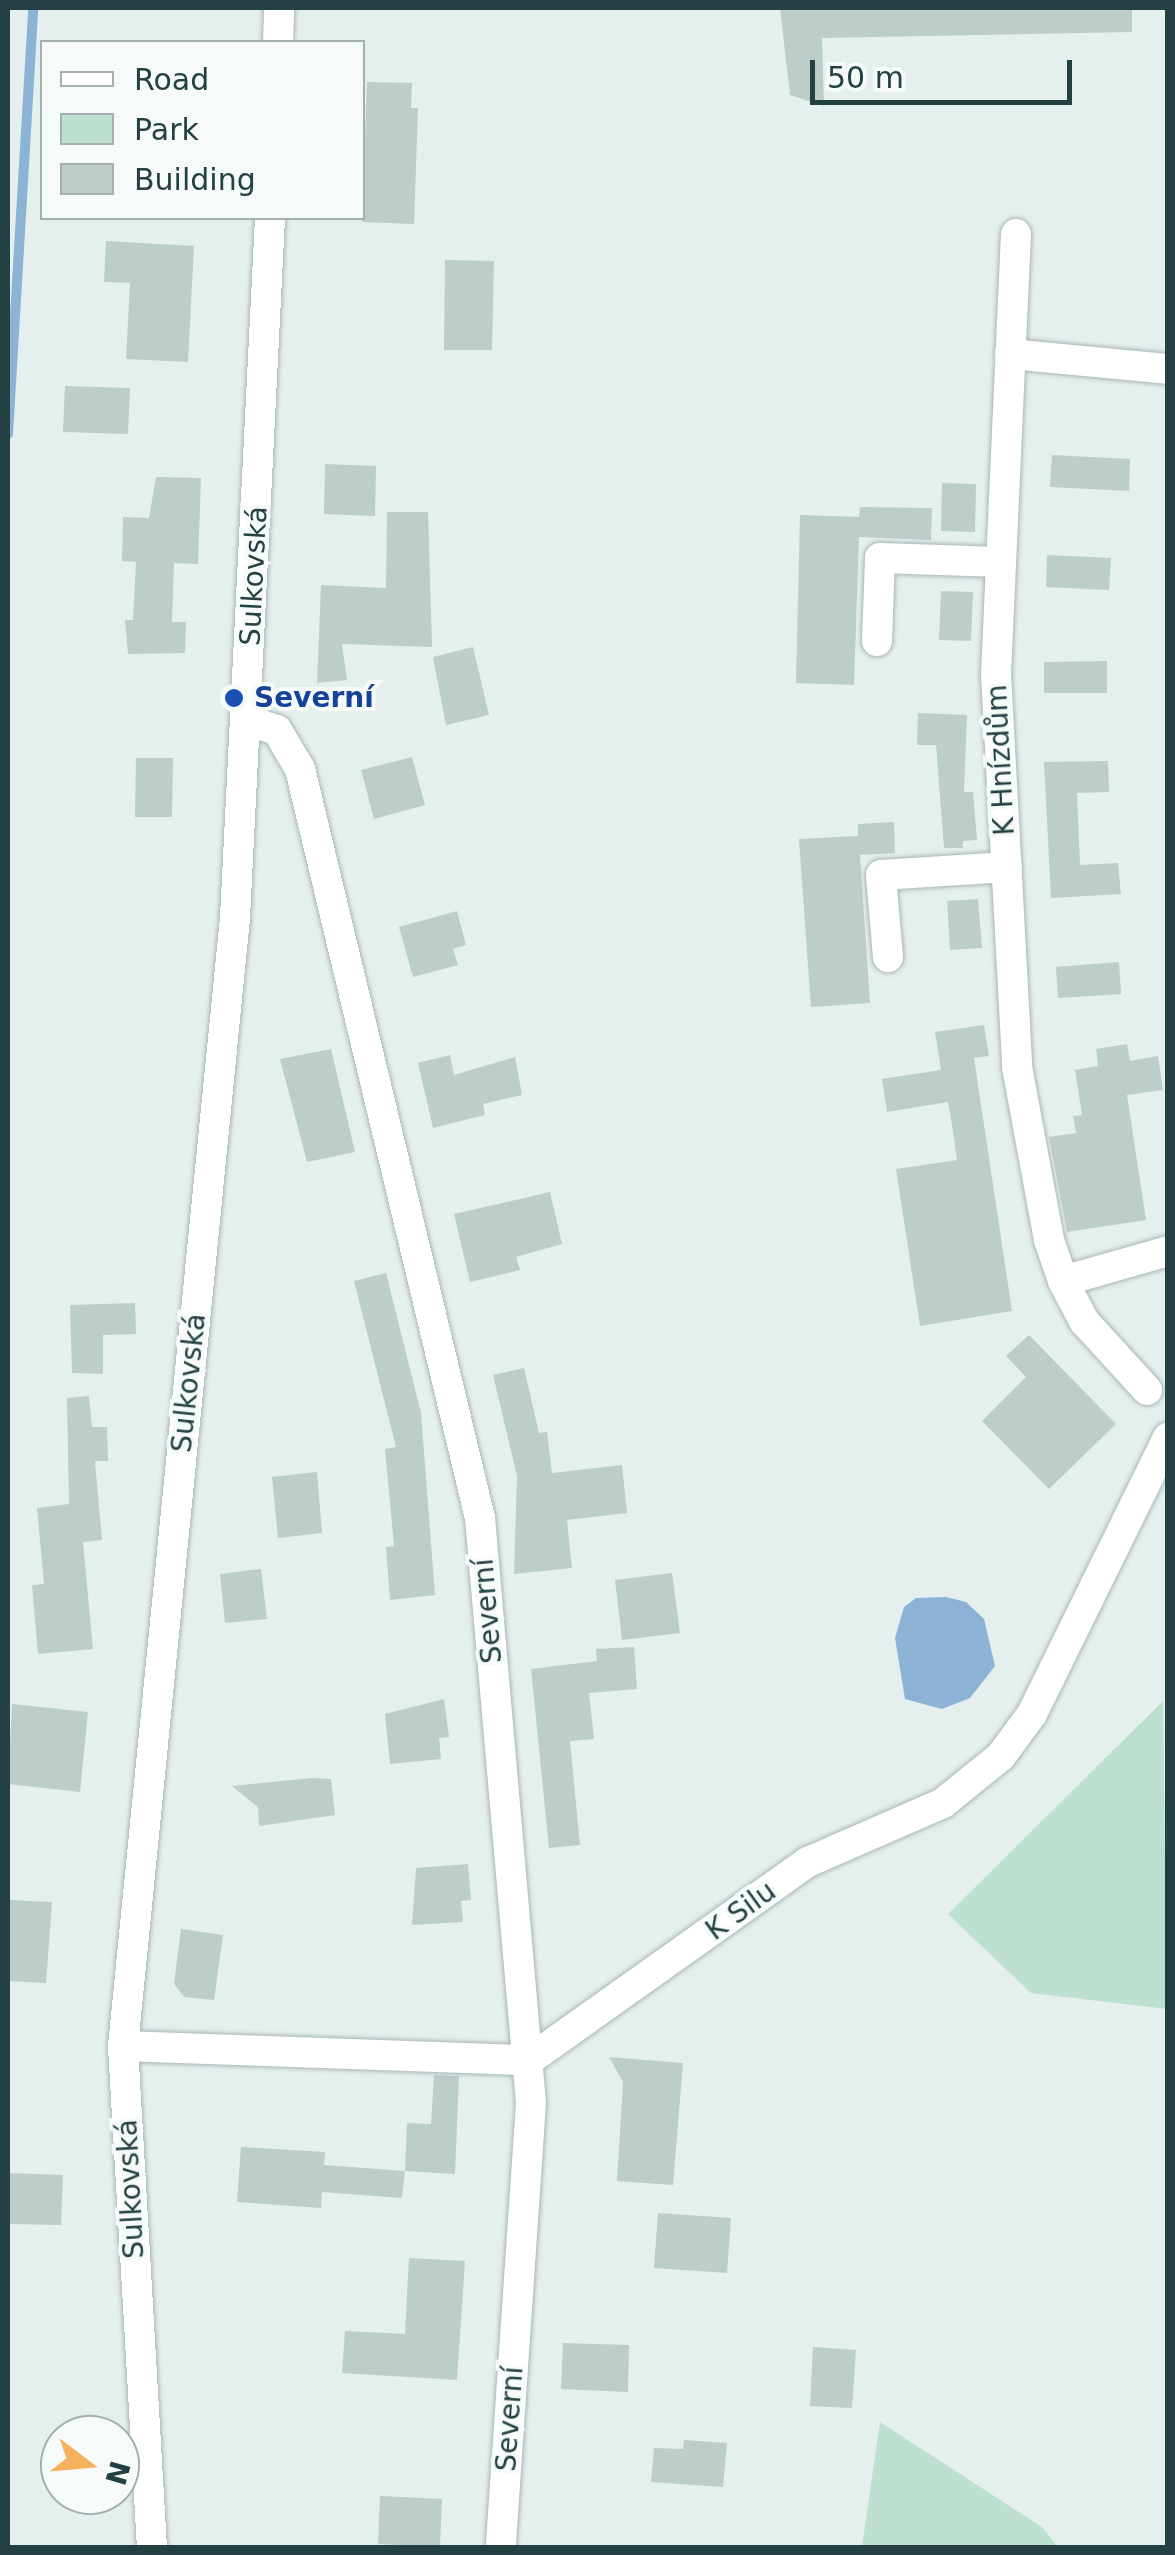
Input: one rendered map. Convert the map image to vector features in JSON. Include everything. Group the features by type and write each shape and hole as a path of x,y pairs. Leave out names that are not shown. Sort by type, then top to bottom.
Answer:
{"street":[{"path":"278,40 279,8"},
{"name":"Sulkovská","path":"152,2548 123,2046 236,918 249,721 270,220"},
{"name":"K Hnízdům","path":"1016,234 996,674 1017,1067 1049,1240 1062,1280 1084,1322 1146,1390"},
{"path":"1010,354 1168,369"},
{"path":"877,641 880,558 1001,562"},
{"name":"Severní","path":"249,721 277,730 300,769 480,1518 529,2060 501,2548"},
{"path":"888,957 882,876 1006,867"},
{"path":"1062,1280 1168,1251"},
{"name":"K Silu","path":"529,2060 808,1862 943,1803 1002,1756 1032,1714 1168,1438"},
{"path":"123,2046 529,2060"}],"green space":[{"path":"1163,1701 1167,2009 1031,1993 948,1914"},
{"path":"880,2422 1042,2527 1058,2547 862,2547"}],"water":[{"path":"946,1597 966,1602 984,1619 995,1666 970,1698 942,1709 905,1699 895,1638 904,1607 916,1598"}],"building":[{"path":"780,8 1132,8 1132,32 822,38 824,106 790,95"},
{"path":"367,82 412,83 411,108 418,108 414,224 362,222"},
{"path":"106,241 194,246 188,362 126,359 130,283 104,282"},
{"path":"445,260 494,261 492,350 444,350"},
{"path":"65,386 130,388 128,434 63,432"},
{"path":"1052,455 1130,459 1129,491 1050,487"},
{"path":"325,464 376,466 375,516 324,514"},
{"path":"156,477 201,478 198,564 174,563 172,622 186,622 185,653 128,654 125,620 133,620 136,562 122,561 123,517 149,518"},
{"path":"942,483 976,484 975,532 941,531"},
{"path":"860,507 932,508 931,540 859,537 854,685 796,683 800,515 859,517"},
{"path":"387,512 428,512 432,647 342,644 347,680 317,683 321,585 386,588"},
{"path":"1047,555 1111,558 1109,590 1046,587"},
{"path":"941,591 973,592 971,641 939,640"},
{"path":"473,647 489,715 446,725 433,657"},
{"path":"1107,661 1107,693 1044,693 1044,662"},
{"path":"918,713 967,715 964,792 973,792 977,840 963,841 963,848 944,848 936,745 917,745"},
{"path":"412,757 425,805 374,819 361,770"},
{"path":"136,758 173,758 172,817 135,817"},
{"path":"1108,761 1109,792 1077,793 1080,865 1118,863 1121,894 1051,898 1044,762"},
{"path":"894,822 895,853 860,855 870,1003 811,1007 799,839 858,836 858,824"},
{"path":"978,899 982,948 950,950 947,901"},
{"path":"457,911 466,945 453,949 458,965 413,977 399,927"},
{"path":"1119,962 1121,994 1058,998 1056,967"},
{"path":"984,1025 989,1056 974,1058 1012,1311 920,1326 896,1169 957,1160 953,1131 948,1102 887,1112 882,1079 941,1070 935,1032"},
{"path":"1127,1044 1130,1061 1158,1056 1163,1090 1127,1095 1146,1220 1067,1232 1049,1137 1076,1133 1073,1116 1082,1115 1075,1070 1098,1066 1096,1049"},
{"path":"331,1049 355,1152 307,1162 280,1059"},
{"path":"450,1055 454,1075 515,1057 522,1095 483,1104 485,1115 433,1128 418,1063"},
{"path":"550,1192 562,1244 516,1257 520,1270 470,1282 454,1214"},
{"path":"386,1273 421,1413 435,1595 390,1600 386,1547 394,1546 385,1449 396,1447 354,1281"},
{"path":"135,1303 136,1334 103,1335 103,1374 72,1373 70,1305"},
{"path":"1029,1335 1116,1424 1049,1489 982,1421 1026,1377 1006,1356"},
{"path":"524,1368 539,1433 547,1432 552,1473 622,1465 627,1513 567,1520 572,1568 514,1574 517,1476 493,1375"},
{"path":"89,1396 92,1427 107,1427 108,1461 95,1461 102,1540 83,1542 93,1649 38,1654 32,1585 44,1584 37,1508 69,1504 67,1398"},
{"path":"317,1472 322,1533 278,1538 272,1477"},
{"path":"261,1569 267,1619 225,1623 220,1574"},
{"path":"672,1573 680,1633 622,1640 615,1580"},
{"path":"634,1647 637,1689 589,1693 594,1739 570,1741 580,1845 549,1848 531,1669 597,1661 596,1649"},
{"path":"444,1699 449,1737 439,1738 441,1759 390,1764 385,1714"},
{"path":"12,1704 88,1712 80,1792 8,1784"},
{"path":"331,1779 335,1815 259,1826 258,1807 232,1786"},
{"path":"468,1864 471,1900 461,1901 463,1922 412,1925 416,1868"},
{"path":"9,1900 52,1902 46,1983 8,1981"},
{"path":"181,1929 223,1935 214,2000 184,1997 174,1984"},
{"path":"609,2057 683,2063 673,2185 617,2181 623,2082"},
{"path":"434,2075 459,2076 455,2174 405,2171 407,2123 431,2124"},
{"path":"241,2147 325,2152 324,2165 405,2171 402,2198 322,2192 321,2208 237,2202"},
{"path":"8,2173 63,2175 61,2225 8,2224"},
{"path":"658,2213 731,2218 727,2273 654,2268"},
{"path":"409,2258 465,2261 457,2380 342,2373 345,2331 405,2334"},
{"path":"563,2343 629,2345 628,2392 561,2389"},
{"path":"813,2347 856,2350 852,2408 810,2406"},
{"path":"684,2440 727,2443 723,2487 651,2482 654,2448 683,2449"},
{"path":"380,2496 442,2499 440,2547 378,2544"}],"waterway":[{"path":"8,434 33,8"}],"place":[{"name":"Severní","path":"234,698"}]}
